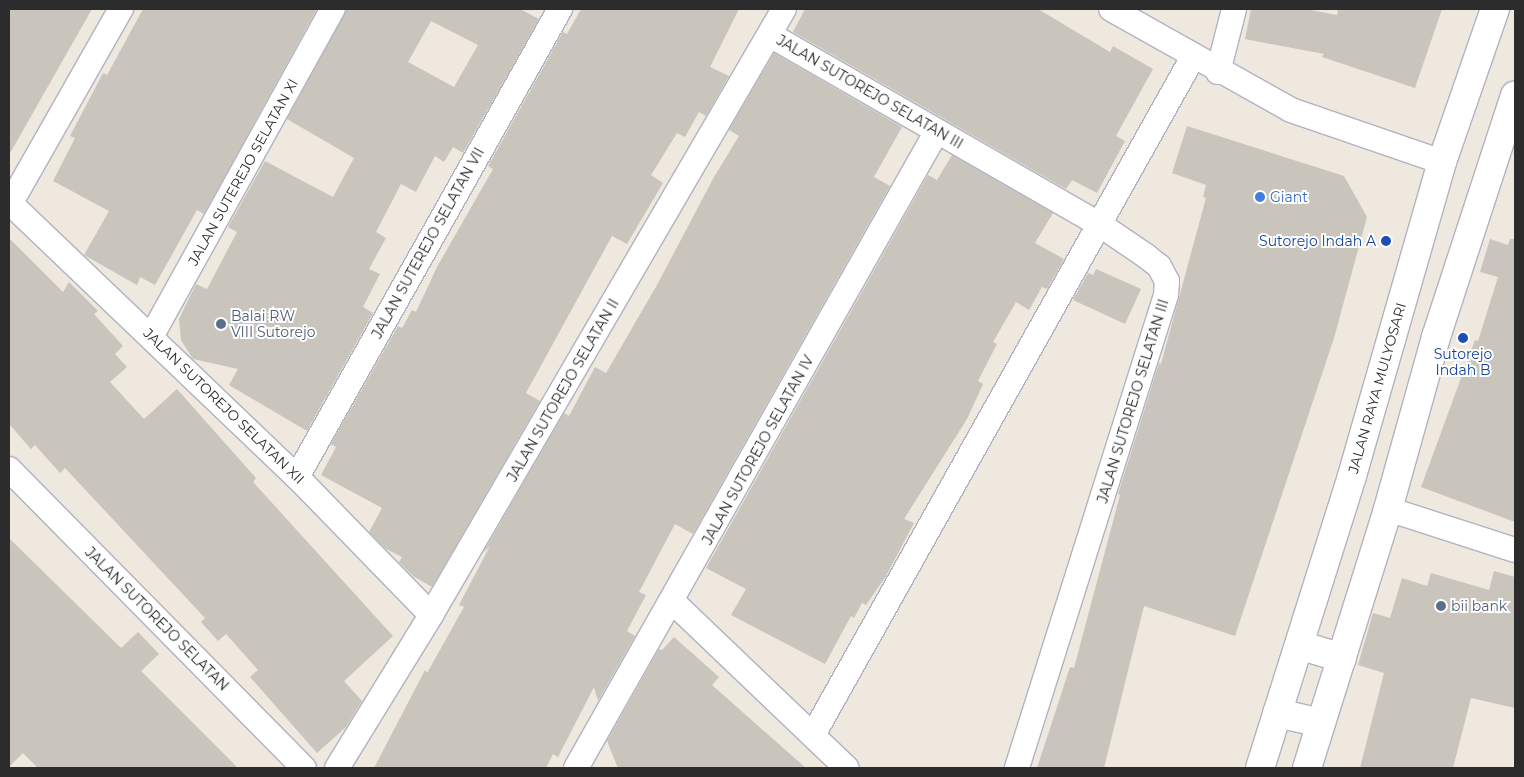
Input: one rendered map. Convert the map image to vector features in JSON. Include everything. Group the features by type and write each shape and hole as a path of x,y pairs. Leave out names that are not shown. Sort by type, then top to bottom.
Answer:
{"main road":[{"name":"JALAN RAYA MULYOSARI","path":"1260,768 1352,476 1442,162 1495,9"},
{"path":"1307,768 1388,509 1436,337 1515,96"},
{"path":"1299,645 1342,658"},
{"path":"1277,713 1321,723"}],"street":[{"path":"10,204 121,9"},
{"name":"JALAN SUTEREJO SELATAN XI","path":"152,335 333,9"},
{"name":"JALAN SUTEREJO SELATAN VII","path":"297,476 560,9"},
{"name":"JALAN SUTOREJO SELATAN II","path":"337,768 431,615 784,9"},
{"path":"1111,9 1218,72 1292,110 1442,162"},
{"path":"1218,72 1234,9"},
{"name":"JALAN SUTOREJO SELATAN III","path":"770,35 1098,224 1159,266 1168,288 1017,768"},
{"path":"813,735 1098,224 1193,58"},
{"name":"JALAN SUTOREJO SELATAN IV","path":"576,768 672,602 937,131"},
{"name":"JALAN SUTOREJO SELATAN XII","path":"10,204 152,335 297,476 431,615"},
{"name":"JALAN SUTOREJO SELATAN","path":"9,469 304,768"},
{"path":"1388,509 1515,550"},
{"path":"672,602 847,768"}],"building":[{"path":"9,9 92,9 9,155"},
{"path":"143,9 317,9 204,214 197,210 155,285 140,277 137,285 84,255 109,211 53,181 75,138 70,136 103,73 107,75"},
{"path":"347,9 520,9 539,19 463,153 453,147 444,162 435,156 416,192 401,184 376,232 386,238 369,269 380,274 363,307 373,313 307,431 229,385 238,369 193,359 181,340 179,319 196,284 207,289 237,232 228,227 265,161 333,197 354,158 287,119","holes":["431,21 478,45 454,87 408,62"]},
{"path":"581,9 739,9 710,67 729,76 706,116 699,112 685,137 677,133 651,175 663,183 627,244 612,236 526,393 540,401 432,587 413,576 399,562 402,557 386,549 369,532 382,508 321,475 336,447 331,444 398,326 402,328 412,310 416,312 437,267 493,169 488,166 563,32 567,34"},
{"path":"805,9 1038,9 1110,52 1113,46 1153,69 1116,136 1125,141 1097,193 1072,180 1066,189 793,32"},
{"path":"1251,9 1306,9 1337,15 1338,9 1442,9 1415,88 1322,57 1324,54 1245,39"},
{"path":"774,53 902,127 874,177 890,186 693,534 675,524 639,592 646,595 627,631 635,636 598,701 594,687 558,757 553,754 546,768 374,768 425,670 427,673 464,607 459,605 490,546 483,553 564,413 569,416 595,367 606,373 657,285 714,177 739,136 729,130"},
{"path":"1187,126 1344,176 1367,217 1334,338 1235,636 1144,606 1104,768 1037,768 1070,667 1074,668 1120,495 1118,494 1159,363 1161,364 1206,198 1203,197 1206,185 1172,173"},
{"path":"952,155 1053,213 1035,243 1064,259 1047,289 1042,287 1029,310 1016,302 993,342 997,344 978,381 983,384 967,419 904,519 914,523 886,576 866,605 862,603 854,618 851,616 825,664 731,615 746,589 706,568 928,175 937,180"},
{"path":"9,238 63,292 69,282 98,311 94,314 123,346 115,354 127,367 110,382 144,419 177,389 256,478 253,482 393,636 344,681 362,701 346,727 317,753 250,677 258,670 226,634 218,641 201,622 205,618 65,468 60,473 35,445 31,449 9,424"},
{"path":"1490,239 1508,245 1510,239 1515,239 1515,522 1421,487 1475,340 1478,341 1498,277 1480,272"},
{"path":"1096,269 1141,289 1125,324 1073,300 1088,273 1093,275"},
{"path":"9,538 121,648 138,632 159,654 141,671 238,768 38,768 23,753 9,767"},
{"path":"1494,571 1515,577 1515,708 1471,698 1453,768 1360,768 1384,673 1358,665 1373,613 1390,618 1402,578 1427,586 1431,573 1489,590"},
{"path":"674,637 719,677 712,685 806,768 618,768 607,741 659,649 662,650"}],"place":[{"name":"Giant","path":"1260,197"},
{"name":"Sutorejo Indah A","path":"1386,241"},
{"name":"Balai RW VIII Sutorejo","path":"221,324"},
{"name":"Sutorejo Indah B","path":"1463,338"},
{"name":"bii bank","path":"1441,606"}]}
